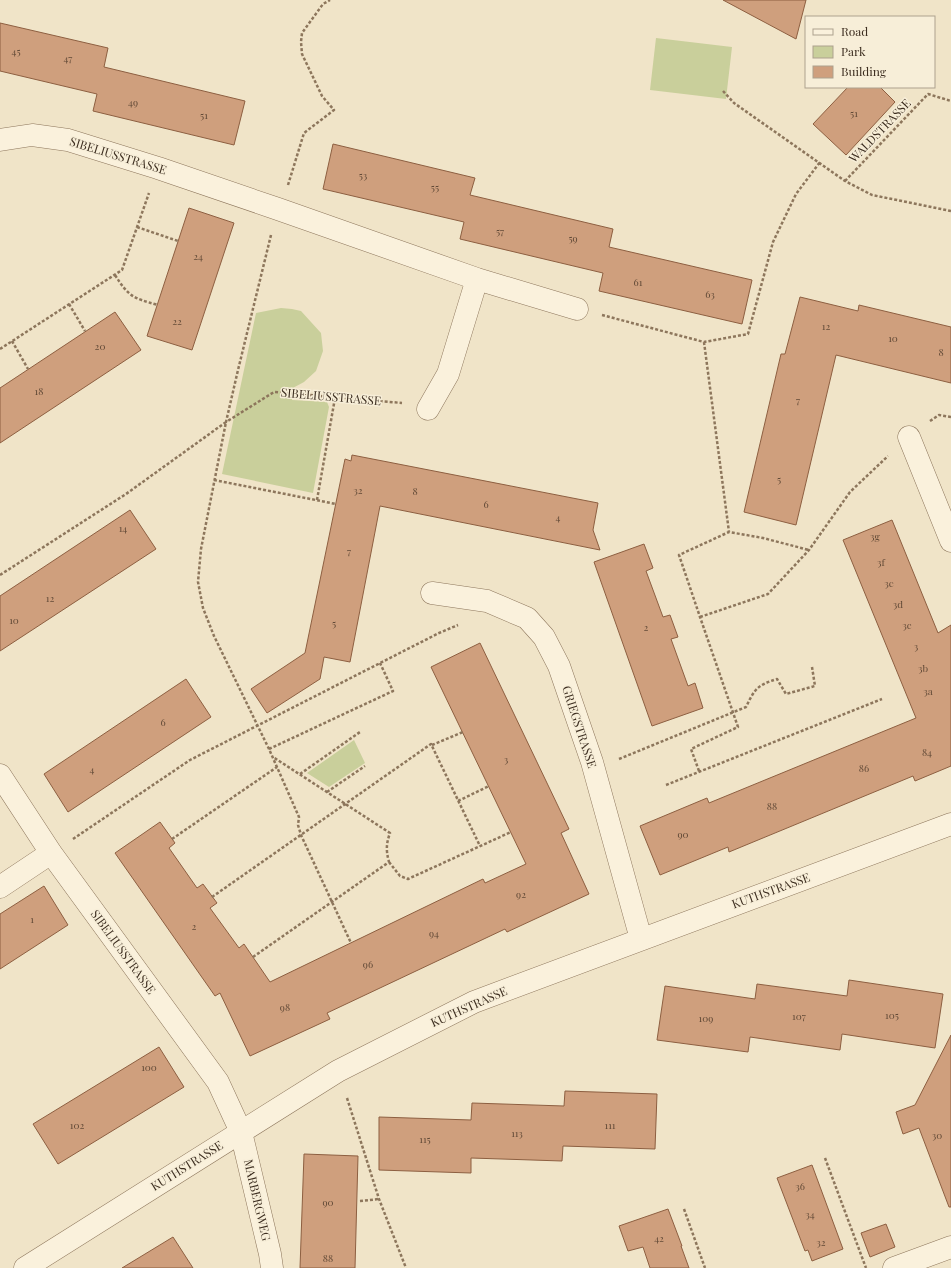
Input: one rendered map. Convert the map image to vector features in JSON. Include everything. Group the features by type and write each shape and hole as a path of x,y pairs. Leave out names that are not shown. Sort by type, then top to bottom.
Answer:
{"street":[{"name":"SIBELIUSSTRASSE","path":"0,140 32,135 68,140 158,168 477,279 577,309"},
{"path":"428,409 448,374 477,279"},
{"path":"909,437 951,541"},
{"name":"GRIEGSTRASSE","path":"432,593 487,602 527,618 544,637 559,666 594,769 641,939"},
{"name":"SIBELIUSSTRASSE","path":"0,775 51,853 218,1082 241,1132"},
{"name":"KUTHSTRASSE","path":"25,1268 338,1071 474,1002 951,824"},
{"path":"0,887 51,853"},
{"name":"MARBERGWEG","path":"241,1132 272,1268"},
{"path":"894,1268 951,1247"}],"path":[{"path":"330,0 323,4 302,33 301,42 302,54 322,96 334,110 304,133 278,209 226,422 201,549 198,582 203,608 214,636 269,749 299,817 298,826 301,834 351,943"},
{"path":"723,91 734,103 845,180 872,195 951,211"},
{"name":"WALDSTRASSE","path":"845,180 928,94 951,101"},
{"path":"577,309 704,342 748,334 773,242 796,194 820,162"},
{"path":"0,349 122,270 158,168"},
{"path":"137,227 178,241"},
{"path":"115,274 124,289 135,298 158,305"},
{"path":"68,304 85,331"},
{"path":"12,341 28,369"},
{"path":"704,342 729,532"},
{"name":"SIBELIUSSTRASSE","path":"0,575 126,494 226,422 274,392 414,404 428,409"},
{"path":"317,500 335,398"},
{"path":"700,617 768,594 809,550 850,492 909,437"},
{"path":"214,480 336,504"},
{"path":"699,771 691,749 738,727 679,554 729,532 763,538 809,550"},
{"path":"51,853 190,760 439,633 460,624"},
{"path":"269,749 393,690 380,663"},
{"path":"594,769 746,707 752,695 762,684 778,679 786,694 815,686 812,667"},
{"path":"666,784 882,699"},
{"path":"300,774 360,732"},
{"path":"212,897 431,744 432,745 463,732"},
{"path":"432,745 480,846"},
{"path":"272,757 390,833 386,851 389,862 400,876 408,879 511,832"},
{"path":"327,792 365,766"},
{"path":"172,839 277,767"},
{"path":"458,801 489,786"},
{"path":"253,957 389,862"},
{"path":"338,1071 379,1199 406,1268"},
{"path":"826,1158 866,1268"},
{"path":"360,1201 379,1199"},
{"path":"684,1209 706,1268"}],"green space":[{"path":"656,38 732,47 726,99 650,90"},
{"path":"281,308 301,311 321,333 323,351 316,371 304,382 291,389 292,400 327,402 329,407 313,493 222,474 256,313"},
{"path":"354,740 365,763 329,787 307,773"}],"building":[{"path":"723,0 806,0 796,39"},
{"path":"0,23 108,48 104,67 245,101 234,145 93,111 97,94 0,71"},
{"path":"847,88 881,88 895,102 846,155 813,124"},
{"path":"333,144 475,178 470,195 613,229 609,247 752,280 742,324 599,291 603,273 460,239 464,222 323,189"},
{"path":"189,208 234,223 192,350 147,336"},
{"path":"800,297 858,311 859,305 951,327 951,383 836,355 796,525 744,512 781,354 785,354"},
{"path":"115,312 141,350 0,443 0,388"},
{"path":"352,455 598,503 593,530 600,550 380,506 350,662 324,657 320,679 267,713 251,689 305,653 345,459 351,461"},
{"path":"130,510 156,549 0,651 0,596"},
{"path":"892,520 938,633 951,625 951,766 915,781 913,776 729,852 728,847 660,875 640,826 707,798 709,803 916,718 843,540"},
{"path":"644,544 653,568 646,571 663,617 670,615 678,637 671,639 688,686 695,683 703,708 652,726 594,562"},
{"path":"480,643 569,829 561,833 589,894 507,932 505,929 327,1013 330,1019 250,1056 220,993 215,996 115,853 160,822 175,843 169,848 197,888 203,884 217,903 210,908 239,948 244,944 270,982 483,879 485,883 526,864 431,667"},
{"path":"186,679 211,717 68,812 44,774"},
{"path":"44,886 68,925 0,969 0,914"},
{"path":"849,980 943,994 935,1048 842,1034 840,1050 750,1037 748,1052 657,1040 665,986 755,999 757,984 847,996"},
{"path":"951,1035 951,1207 949,1207 919,1128 903,1134 896,1112 915,1105"},
{"path":"159,1047 184,1087 58,1164 33,1124"},
{"path":"565,1091 657,1094 655,1149 563,1146 562,1161 471,1158 471,1173 379,1170 379,1117 471,1120 472,1103 564,1106"},
{"path":"304,1154 358,1156 355,1268 300,1268"},
{"path":"812,1165 843,1249 812,1261 808,1250 805,1251 777,1178"},
{"path":"668,1209 689,1268 650,1268 643,1247 628,1251 619,1226"},
{"path":"886,1224 895,1247 870,1257 861,1233"},
{"path":"173,1237 193,1268 122,1268"}]}
